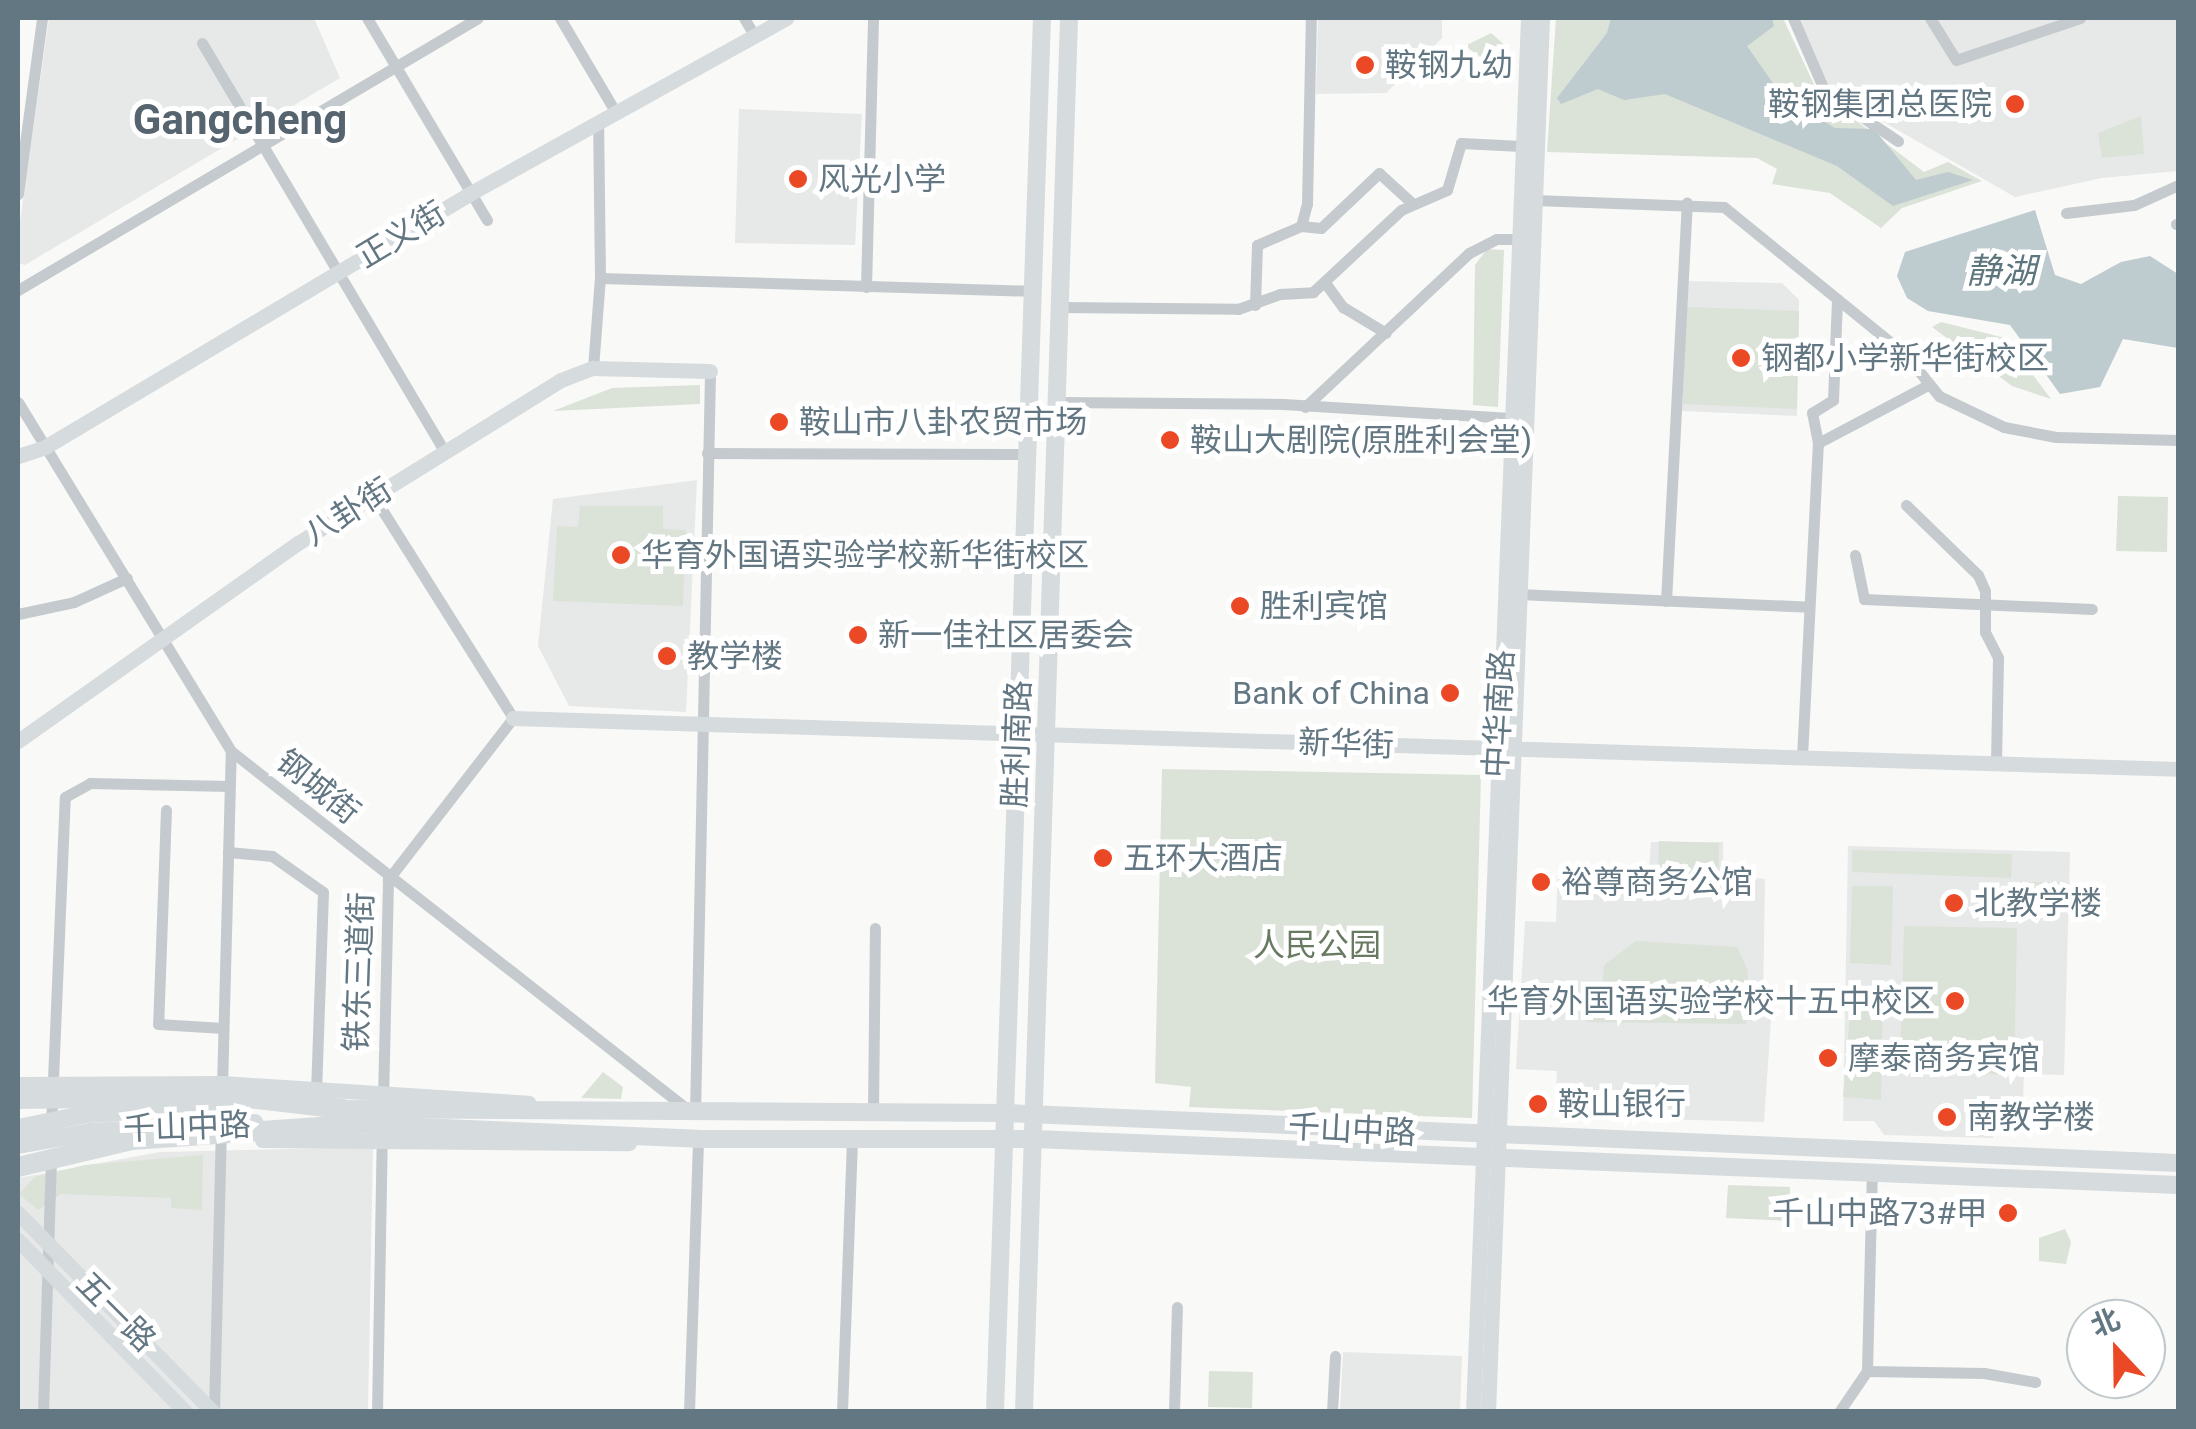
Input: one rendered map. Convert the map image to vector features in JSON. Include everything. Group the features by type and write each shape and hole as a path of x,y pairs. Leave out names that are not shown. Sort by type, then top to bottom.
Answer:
{"highway":[{"path":"19,1096 232,1096 351,1116"},
{"path":"18,1167 132,1140 351,1116"}],"main road":[{"name":"正义街","path":"18,456 46,446 470,194 786,18"},
{"name":"胜利南路","path":"995,1412 1042,18"},
{"name":"胜利南路","path":"1024,1412 1069,18"},
{"name":"中华南路","path":"1504,749 1511,418 1528,18"},
{"path":"1473,1412 1493,1137 1504,749 1517,594 1542,18"},
{"name":"八卦街","path":"18,741 160,636 561,380 594,368 710,371"},
{"name":"新华街","path":"513,718 2178,769"},
{"path":"19,1096 52,1085 222,1083 695,1114"},
{"name":"千山中路","path":"18,1128 152,1108 351,1116"},
{"name":"千山中路","path":"526,1120 695,1114 1006,1113 1493,1137 2178,1163"},
{"path":"351,1116 526,1120"},
{"name":"千山中路","path":"18,1146 153,1126 351,1116"},
{"name":"千山中路","path":"526,1120 698,1138 1034,1139 2178,1185"},
{"path":"18,1175 50,1164 220,1142 382,1138 592,1146 698,1138"},
{"path":"1488,1412 1492,1157"},
{"name":"五一路","path":"18,1213 214,1412"},
{"name":"五一路","path":"18,1240 185,1412"}],"street":[{"path":"18,194 42,18"},
{"path":"367,18 487,220"},
{"path":"18,290 478,18"},
{"path":"560,18 615,111"},
{"path":"744,18 753,33"},
{"path":"866,287 872,18"},
{"path":"1300,226 1307,204 1312,18"},
{"path":"1793,18 1826,92 1898,141"},
{"path":"1930,18 1956,60 2080,18"},
{"path":"202,43 445,452"},
{"path":"594,368 600,278 598,122"},
{"path":"1061,307 1255,305 1326,284 1381,225 1413,204 1447,190 1461,143 1521,146"},
{"path":"1255,305 1257,245 1300,226 1321,228 1379,173 1413,204"},
{"path":"2066,213 2134,204 2178,184"},
{"path":"1534,200 1687,203 1724,208 1906,355 1928,385 2004,427 2056,437 2178,440"},
{"path":"1666,601 1687,203"},
{"path":"1306,407 1480,244 1518,239"},
{"path":"600,278 1035,291"},
{"path":"1326,284 1343,308 1386,333"},
{"path":"1802,757 1818,443 1812,414 1834,400 1836,300"},
{"path":"695,1114 710,371"},
{"path":"1818,443 1928,385"},
{"name":"钢城街","path":"18,402 231,751 388,880 695,1114"},
{"path":"1058,402 1306,407 1511,418"},
{"path":"707,453 1030,454"},
{"path":"374,497 513,718"},
{"path":"1906,505 1978,575 1985,604 1985,632 1998,658 1996,763"},
{"path":"1855,555 1864,600 2092,608"},
{"path":"18,614 74,602 126,578"},
{"path":"1517,594 1809,606"},
{"name":"铁东三道街","path":"377,1412 388,880 513,718"},
{"path":"214,1412 231,751"},
{"path":"43,1412 65,797 90,782 229,786"},
{"path":"166,810 158,1024 223,1028"},
{"path":"228,852 272,856 323,892 316,1090"},
{"path":"873,1112 874,928"},
{"path":"689,1412 698,1138"},
{"path":"842,1412 852,1138"},
{"path":"1839,1412 1867,1371 1872,1170"},
{"path":"1174,1412 1176,1307"},
{"path":"1332,1412 1335,1356"},
{"path":"1867,1371 1984,1373 2034,1382"}],"shaded area":[{"path":"49,18 314,18 340,78 25,265 18,263 18,236"},
{"name":"鞍钢九幼","path":"1318,18 1442,18 1442,38 1386,93 1316,94"},
{"name":"鞍钢集团总医院","path":"1793,18 2178,18 2178,171 2102,178 2015,197 1824,88"},
{"name":"风光小学","path":"739,109 862,114 855,245 735,243"},
{"name":"钢都小学新华街校区","path":"1686,281 1782,283 1799,300 1797,416 1682,411"},
{"name":"华育外国语实验学校新华街校区","path":"697,480 686,712 569,706 538,646 553,499"},
{"path":"1651,842 1723,842 1723,876 1765,879 1763,1005 1771,1020 1764,1122 1555,1116 1557,1071 1516,1069 1525,921 1556,922 1558,866 1649,869"},
{"name":"华育外国语实验学校十五中校区","path":"1848,846 2070,852 2064,1075 2024,1074 2023,1101 1995,1101 1993,1138 1884,1135 1874,1121 1843,1121"},
{"path":"373,1147 368,1411 18,1412 18,1178 160,1152"},
{"path":"1343,1352 1462,1356 1460,1411 1340,1411"}],"green space":[{"path":"1556,18 1783,18 1817,91 1924,172 1948,162 1982,181 1902,208 1881,228 1830,193 1772,184 1777,169 1757,158 1547,152"},
{"path":"1491,33 1508,48 1507,76 1465,46"},
{"path":"2141,116 2144,154 2102,158 2098,133"},
{"path":"1487,249 1504,250 1498,407 1473,405 1475,265"},
{"name":"钢都小学新华街校区","path":"1685,307 1799,311 1797,409 1683,404"},
{"path":"1941,322 2005,338 2051,399 2012,386 1932,327"},
{"path":"700,385 700,404 553,411 612,388"},
{"path":"2118,496 2168,497 2167,552 2116,551"},
{"path":"580,506 663,506 663,529 686,530 683,606 553,601 557,526 578,527"},
{"name":"人民公园","path":"1162,769 1481,775 1472,1118 1189,1107 1191,1087 1155,1083"},
{"path":"1659,841 1719,843 1718,877 1658,875"},
{"path":"1852,850 2012,854 2011,878 1852,872"},
{"path":"2028,882 2070,883 2069,912 2027,911"},
{"path":"1852,886 1893,886 1891,965 1850,963"},
{"path":"1904,926 2017,928 2014,1075 1900,1070"},
{"path":"1636,941 1737,947 1748,971 1746,1024 1586,1022 1580,1003 1601,1004 1604,965"},
{"path":"1851,1003 1883,1004 1881,1100 1843,1097"},
{"path":"603,1072 623,1087 621,1099 581,1098"},
{"path":"203,1155 202,1210 171,1208 171,1198 61,1194 38,1210 19,1194 35,1177 85,1165"},
{"path":"1728,1185 1790,1187 1789,1221 1726,1218"},
{"path":"2065,1229 2071,1242 2066,1264 2039,1261 2039,1238"},
{"path":"1209,1371 1253,1372 1252,1408 1208,1407"}],"water":[{"name":"静湖","path":"1611,18 1772,18 1774,26 1747,46 1782,96 1835,128 1874,129 1916,180 1948,172 1973,180 1893,206 1837,166 1665,94 1624,100 1598,89 1561,104 1557,98 1607,33"},
{"name":"静湖","path":"2035,210 2055,275 2081,284 2121,262 2150,256 2178,274 2178,348 2123,339 2100,387 2060,394 2010,325 1928,311 1907,298 1897,276 1905,252"}],"place":[{"name":"鞍钢九幼","path":"1365,65"},
{"name":"鞍钢集团总医院","path":"2015,104"},
{"name":"风光小学","path":"798,179"},
{"name":"钢都小学新华街校区","path":"1741,358"},
{"name":"鞍山市八卦农贸市场","path":"779,422"},
{"name":"鞍山大剧院(原胜利会堂)","path":"1170,440"},
{"name":"华育外国语实验学校新华街校区","path":"621,555"},
{"name":"胜利宾馆","path":"1240,606"},
{"name":"新一佳社区居委会","path":"858,635"},
{"name":"教学楼","path":"667,656"},
{"name":"Bank of China","path":"1450,693"},
{"name":"五环大酒店","path":"1103,858"},
{"name":"裕尊商务公馆","path":"1541,882"},
{"name":"北教学楼","path":"1954,903"},
{"name":"华育外国语实验学校十五中校区","path":"1955,1001"},
{"name":"摩泰商务宾馆","path":"1828,1058"},
{"name":"鞍山银行","path":"1538,1104"},
{"name":"南教学楼","path":"1947,1117"},
{"name":"千山中路73#甲","path":"2008,1213"}],"district":[{"name":"Gangcheng","path":"240,120"}]}
